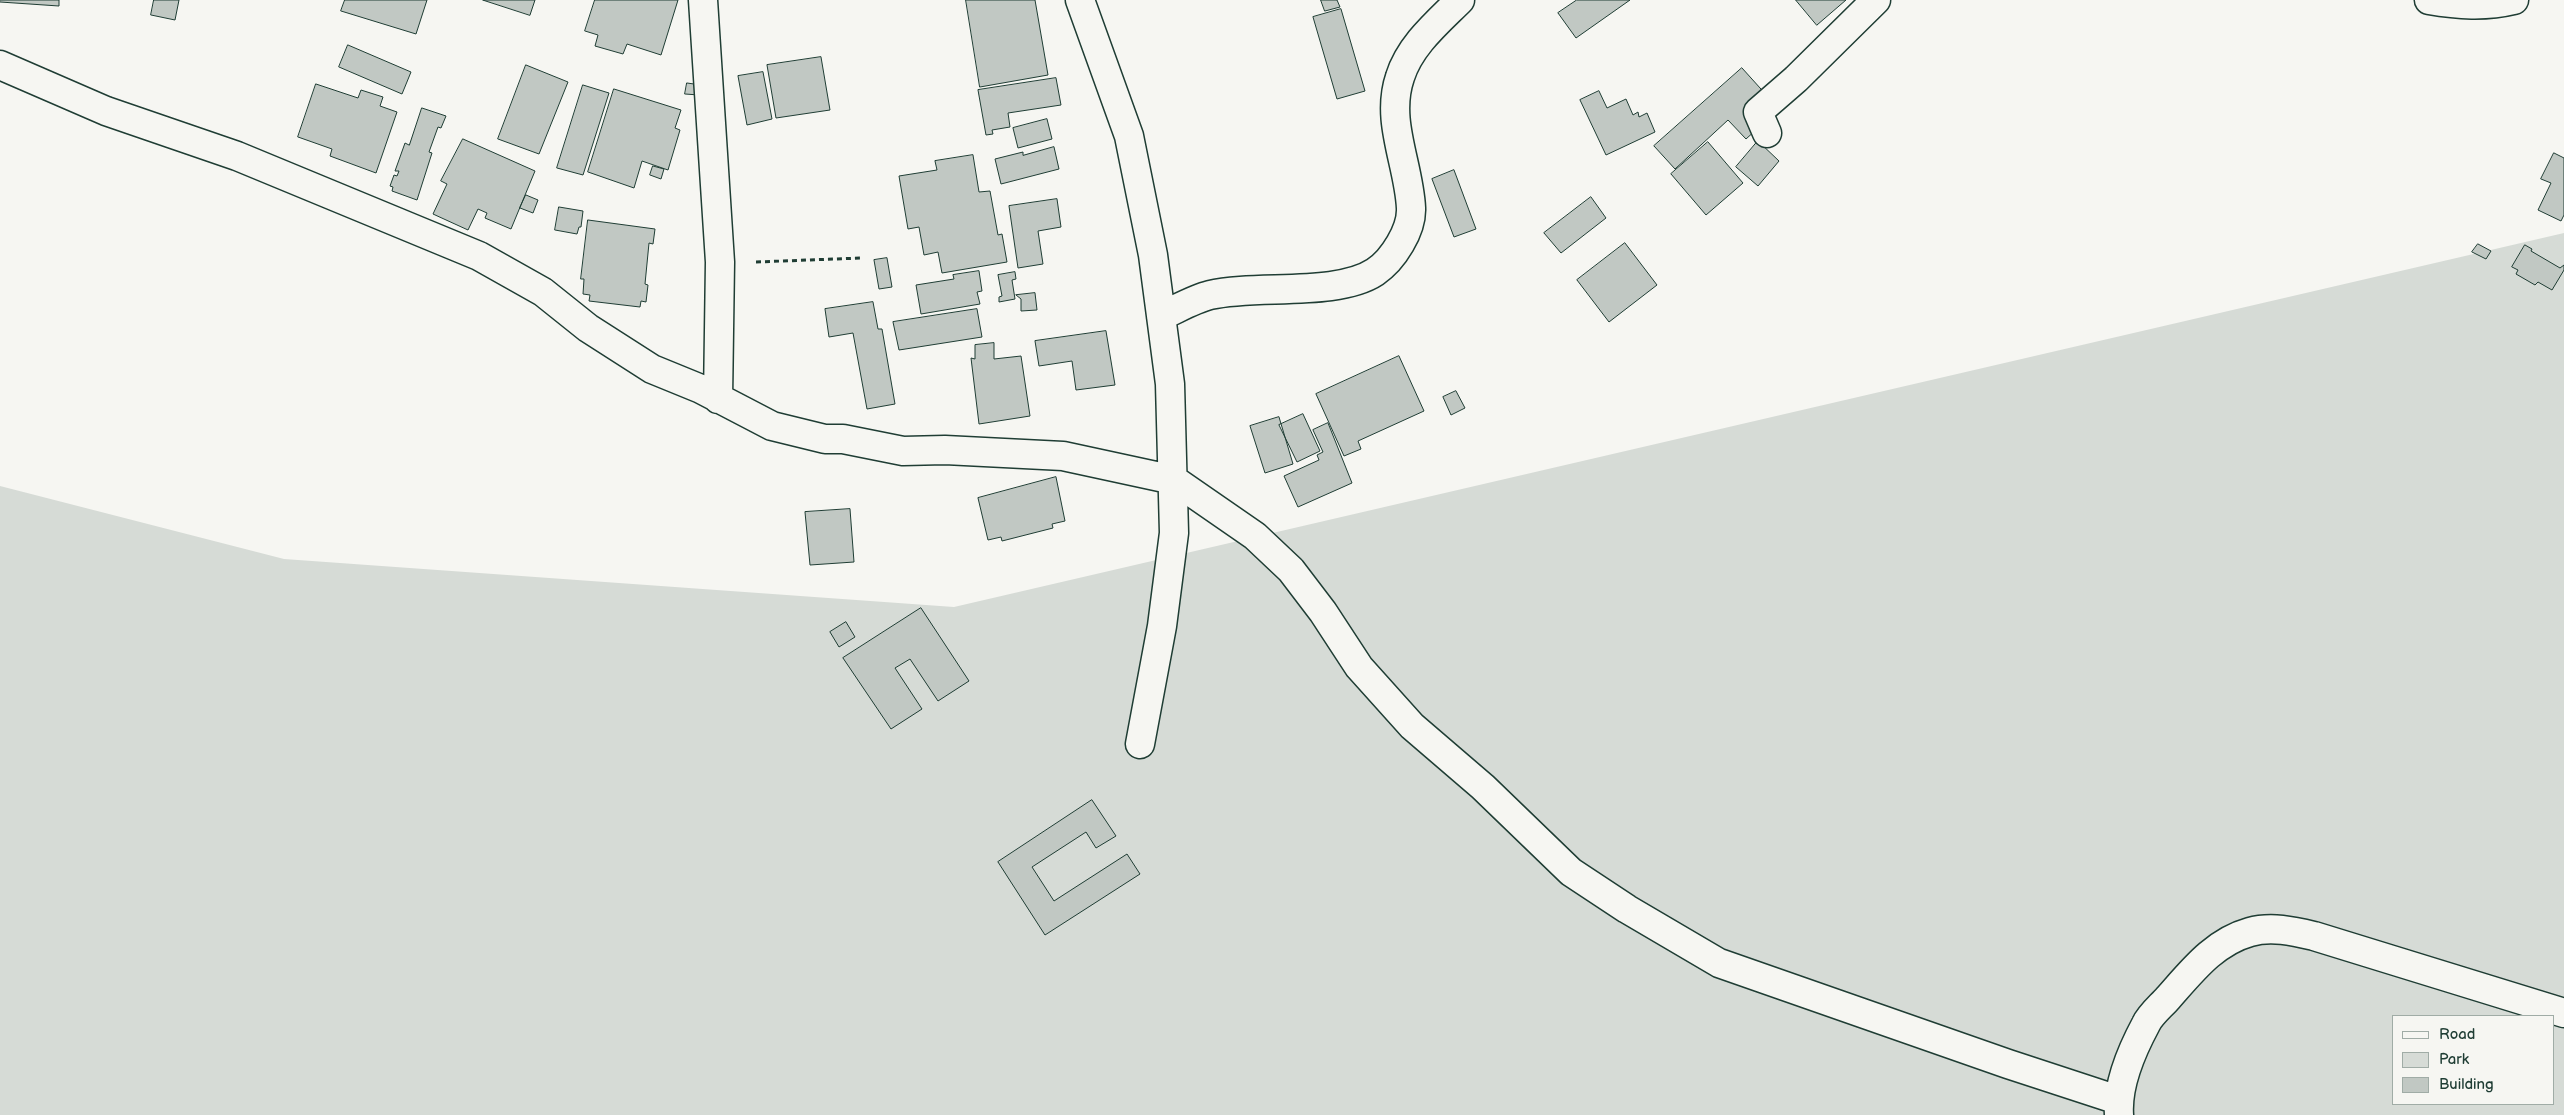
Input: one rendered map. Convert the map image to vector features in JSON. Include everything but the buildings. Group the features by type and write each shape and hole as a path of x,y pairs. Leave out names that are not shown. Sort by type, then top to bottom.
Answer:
{"street":[{"path":"703,0 720,262 718,398"},
{"path":"1080,0 1129,136 1153,255 1170,384 1174,533 1162,626 1140,744"},
{"path":"1161,316 1210,295 1345,283 1374,273 1390,260 1403,238 1411,209 1396,128 1395,103 1399,78 1414,48 1460,0"},
{"path":"1767,133 1758,112 1876,0"},
{"path":"2429,0 2482,6 2514,0"},
{"path":"0,65 106,111 237,156 479,256 543,292 588,328 652,369 718,398 772,426 825,440 843,439 903,451 945,450 1063,456 1174,480 1255,536 1291,570 1323,612 1359,667 1412,726 1483,788 1571,872 1619,904 1719,963 2008,1064 2119,1108 2128,1065 2146,1022 2203,959 2230,940 2261,929 2289,930 2314,936 2564,1013"}],"path":[{"path":"720,262 861,258"}],"green space":[{"path":"2564,233 2564,1115 0,1115 0,486 284,559 954,607"}]}
